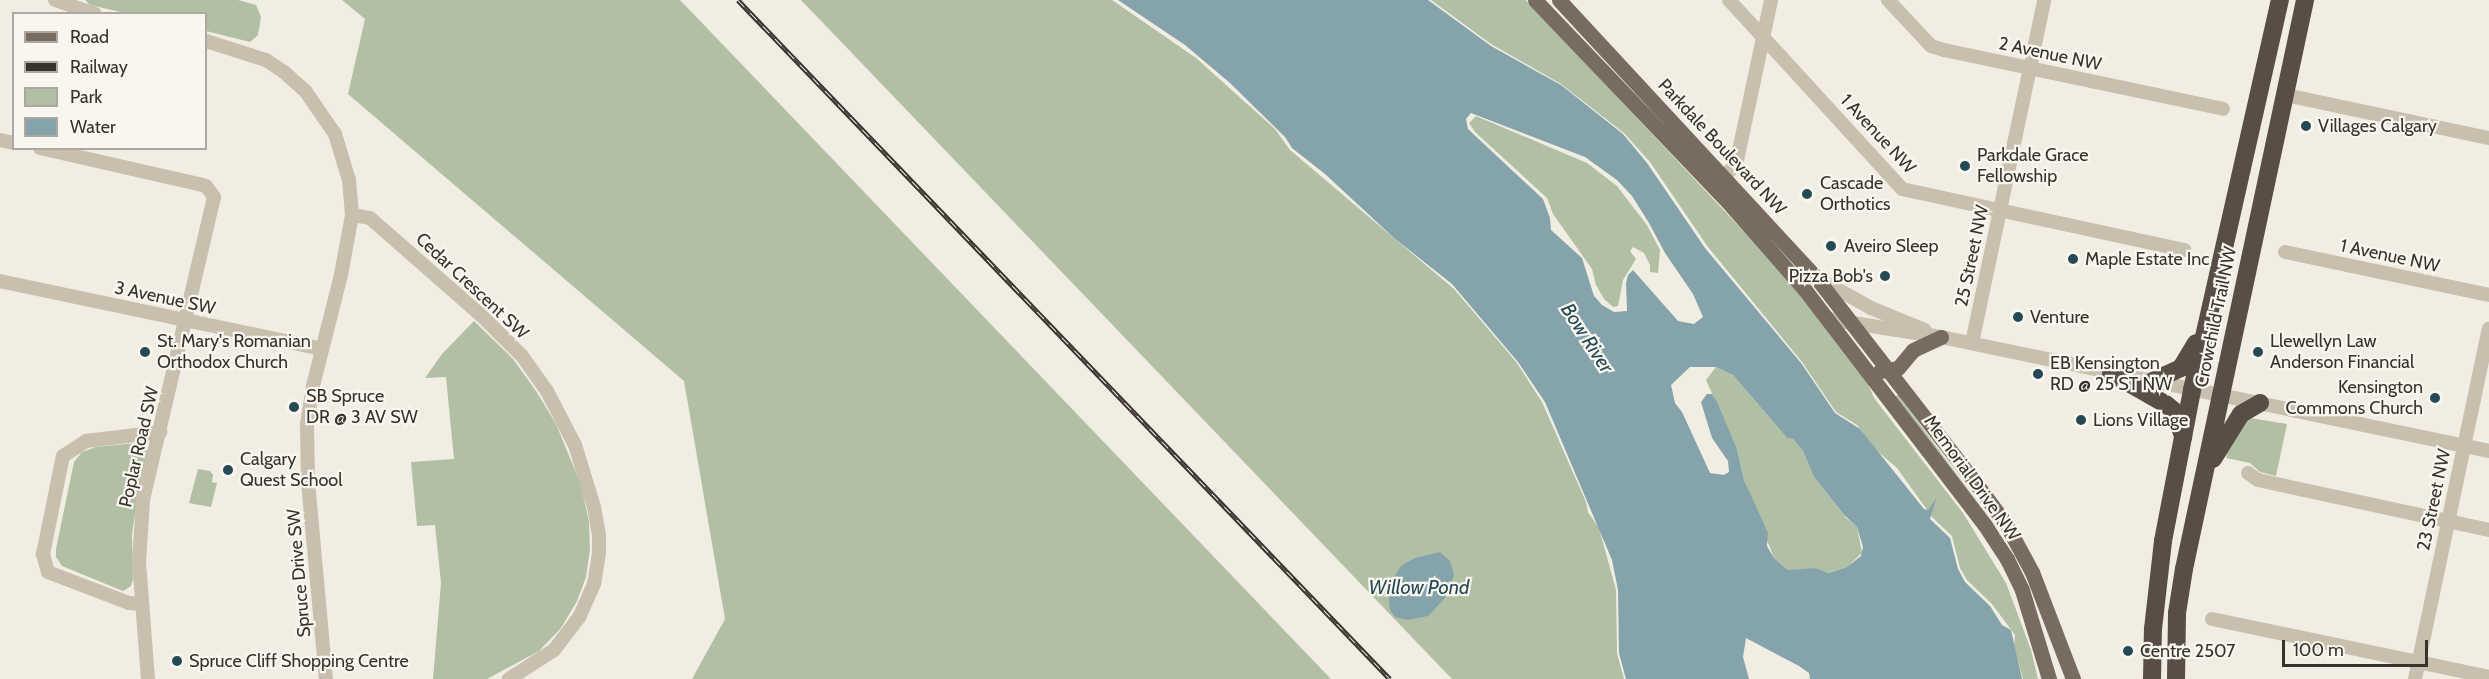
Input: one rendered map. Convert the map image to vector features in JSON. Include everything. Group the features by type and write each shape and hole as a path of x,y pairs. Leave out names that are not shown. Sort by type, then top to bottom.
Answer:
{"highway":[{"name":"Crowchild Trail NW","path":"2152,679 2156,597 2163,541 2183,436 2280,0"},
{"name":"Crowchild Trail NW","path":"2176,679 2177,613 2188,548 2305,0"},
{"path":"2153,381 2174,372 2187,361 2213,302"},
{"path":"2110,373 2174,411 2183,436"},
{"path":"2206,471 2241,414 2260,404"}],"main road":[{"name":"Parkdale Boulevard NW","path":"1535,0 1728,202 1828,319"},
{"name":"Parkdale Boulevard NW","path":"1559,0 1815,276 1853,323"},
{"name":"Memorial Drive NW","path":"1828,319 1984,524 2007,559 2026,601 2049,679"},
{"name":"Memorial Drive NW","path":"1853,323 1981,490 2018,545 2032,572 2073,679"},
{"path":"1863,365 1880,371 1898,368 1913,350 1941,337"},
{"path":"1905,361 1905,393"}],"street":[{"path":"55,0 89,12"},
{"name":"1 Avenue NW","path":"1729,0 1902,189 2184,250"},
{"path":"1724,177 1736,165 1771,0"},
{"name":"2 Avenue NW","path":"1888,0 1930,46 2223,109"},
{"name":"25 Street NW","path":"1972,343 2044,0"},
{"name":"Spruce Drive SW","path":"207,41 266,60 284,72 312,99 330,124 340,146 349,180 352,215 341,275 310,405 307,448 326,679"},
{"path":"2286,95 2489,138"},
{"name":"Poplar Road SW","path":"50,150 199,184 211,192 215,203 143,500 139,562 148,679"},
{"name":"Cedar Crescent SW","path":"352,215 370,218 482,316 522,356 547,391 575,445 594,507 599,534 598,568 594,584 580,616 554,650 509,679"},
{"name":"1 Avenue NW","path":"2285,252 2489,295"},
{"path":"1815,276 1864,304 1941,337"},
{"name":"3 Avenue SW","path":"0,280 322,349"},
{"path":"1828,319 1972,343 2489,451"},
{"name":"23 Street NW","path":"2415,679 2489,329"},
{"path":"142,604 129,603 48,572 43,554 63,456 86,441 160,432"},
{"path":"2248,473 2258,480 2489,530"},
{"path":"2212,619 2489,677"}],"green space":[{"path":"85,0 238,0 256,5 261,17 258,35 250,42 207,31 207,12 121,12 90,5"},
{"path":"342,0 680,0 1331,679 692,679 725,619 684,381 348,94 365,19"},
{"path":"801,0 1112,0 1196,58 1275,129 1290,150 1454,289 1517,363 1542,402 1586,502 1588,512 1599,528 1616,590 1617,653 1624,679 1452,679"},
{"path":"1431,0 1526,0 1747,235 1813,310 1868,384 1874,398 1963,513 2006,583 2031,650 2038,679 2023,679 2014,647 2015,635 1992,604 1967,580 1960,568 1952,536 1933,518 1897,468 1875,449 1857,425 1836,412 1802,362 1708,247 1650,162 1624,133 1561,84 1491,44"},
{"path":"1476,116 1587,163 1617,186 1647,225 1660,250 1658,273 1650,272 1650,265 1644,253 1633,247 1630,251 1636,259 1623,280 1618,306 1613,307 1604,299 1596,285 1592,269 1553,214 1547,198 1475,132 1469,123"},
{"path":"474,321 513,359 556,424 581,485 589,522 590,549 586,577 577,601 561,628 539,651 487,679 433,679 441,583 435,525 417,526 411,462 454,459 446,377 425,378 442,354"},
{"path":"1716,367 1733,375 1787,438 1793,439 1803,451 1814,477 1846,518 1857,527 1862,553 1847,567 1827,573 1816,568 1794,571 1788,570 1774,558 1744,480 1737,449 1706,380"},
{"path":"1898,395 1993,523 2029,588 2025,591 1893,397"},
{"path":"2250,418 2287,424 2276,476 2260,472 2250,463 2226,458 2231,435"},
{"path":"137,443 146,448 150,455 138,495 132,534 133,579 131,586 123,591 62,566 56,557 56,549 74,462 82,452 96,447"},
{"path":"198,469 210,471 213,475 212,482 217,483 211,507 189,503"}],"water":[{"name":"Bow River","path":"1118,0 1428,0 1491,46 1561,85 1623,134 1647,163 1705,248 1801,363 1835,413 1860,429 1924,509 1928,510 1936,499 1930,519 1950,538 1958,569 1965,582 1990,606 2002,625 2011,630 2022,679 1810,679 1809,673 1799,666 1746,638 1743,657 1749,679 1626,679 1619,653 1618,590 1612,560 1545,402 1518,362 1452,284 1394,238 1325,174 1292,148 1285,137 1230,83 1185,45","holes":["1471,113 1585,157 1617,180 1632,196 1649,223 1665,253 1693,294 1703,317 1694,324 1678,321 1633,270 1628,275 1626,283 1627,311 1614,312 1602,305 1594,296 1582,258 1551,230 1550,218 1543,199 1468,129 1466,119","1690,367 1716,367 1733,375 1787,438 1793,439 1803,451 1814,477 1844,515 1857,527 1863,547 1861,556 1847,567 1828,573 1816,568 1788,570 1774,558 1767,546 1768,533 1744,480 1737,449 1712,394 1707,394 1701,402 1712,438 1728,461 1729,472 1724,475 1710,473 1682,412 1675,403 1671,385"]},
{"name":"Willow Pond","path":"1440,552 1450,561 1454,575 1445,598 1428,616 1407,620 1395,617 1390,610 1389,599 1394,577 1401,566 1415,558"}],"railway":[{"path":"738,0 1390,679"}],"place":[{"name":"Villages Calgary","path":"2306,126"},
{"name":"Parkdale Grace Fellowship","path":"1965,166"},
{"name":"Cascade Orthotics","path":"1807,194"},
{"name":"Aveiro Sleep","path":"1831,246"},
{"name":"Maple Estate Inc","path":"2073,259"},
{"name":"Pizza Bob's","path":"1885,276"},
{"name":"Venture","path":"2018,317"},
{"name":"St. Mary's Romanian Orthodox Church","path":"145,352"},
{"name":"Llewellyn Law Anderson Financial","path":"2258,352"},
{"name":"EB Kensington RD @ 25 ST NW","path":"2038,374"},
{"name":"Kensington Commons Church","path":"2435,398"},
{"name":"SB Spruce DR @ 3 AV SW","path":"294,407"},
{"name":"Lions Village","path":"2081,420"},
{"name":"Calgary Quest School","path":"228,470"},
{"name":"Centre 2507","path":"2128,651"},
{"name":"Spruce Cliff Shopping Centre","path":"177,661"}]}
